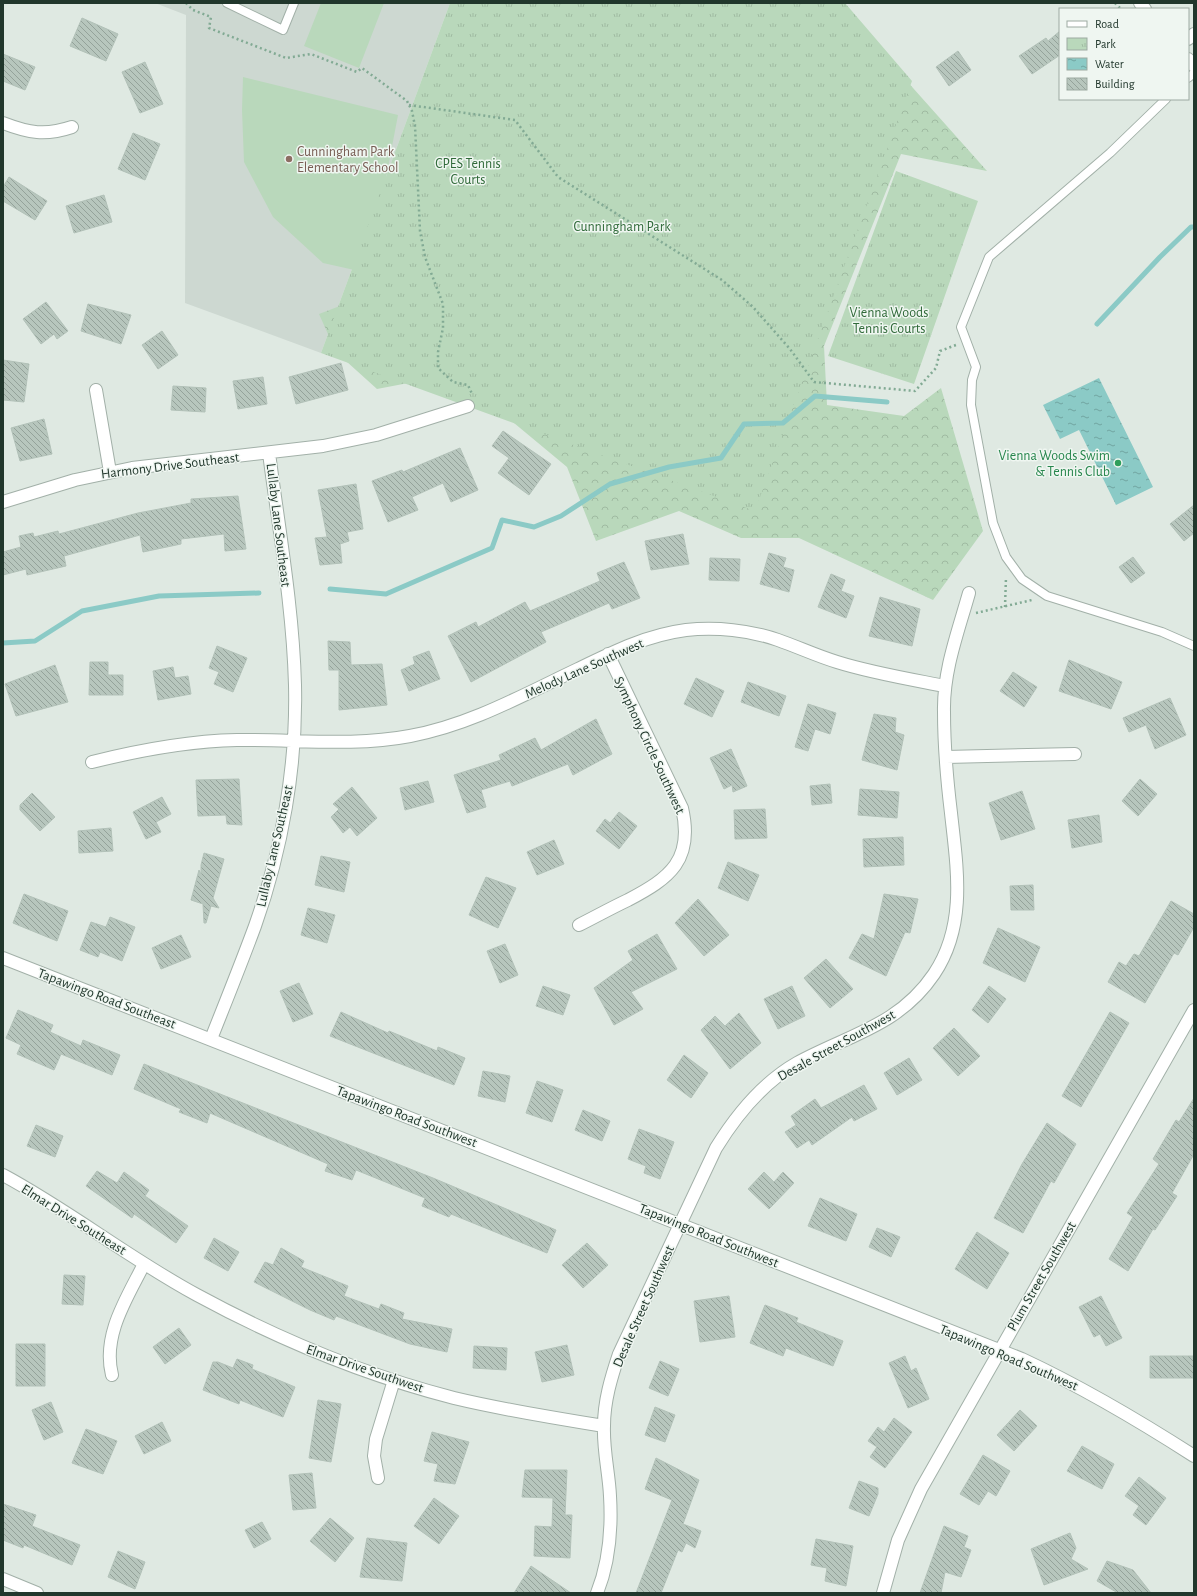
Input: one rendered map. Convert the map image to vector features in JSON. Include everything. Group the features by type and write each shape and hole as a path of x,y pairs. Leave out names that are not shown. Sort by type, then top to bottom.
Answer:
{"street":[{"path":"3,123 24,131 40,134 59,132 72,127"},
{"path":"96,390 110,472"},
{"name":"Harmony Drive Southeast","path":"3,502 75,480 132,468 323,446 376,435 468,406"},
{"name":"Lullaby Lane Southeast","path":"211,1039 255,925 270,876 283,821 293,741 295,686 293,641 269,453"},
{"name":"Desale Street Southwest","path":"597,1593 607,1558 610,1529 610,1496 604,1447 604,1426 610,1381 619,1354 716,1148 730,1125 749,1102 771,1081 796,1064 882,1023 920,992 935,973 947,950 954,926 958,902 958,880 946,757 944,711 945,686 949,661 969,593"},
{"name":"Melody Lane Southwest","path":"92,762 141,750 188,743 235,740 330,743 370,742 447,728 481,716 627,645 656,636 688,630 726,630 748,632 777,639 836,662 889,676 945,686"},
{"name":"Symphony Circle Southwest","path":"579,925 662,881 673,868 681,854 685,839 686,824 682,808 608,654"},
{"path":"946,757 1075,754"},
{"name":"Tapawingo Road Southeast","path":"3,958 211,1039"},
{"name":"Plum Street Southwest","path":"883,1593 898,1540 921,1489 1194,1010"},
{"name":"Tapawingo Road Southwest","path":"211,1039 999,1350 1068,1380 1123,1411 1194,1456"},
{"name":"Elmar Drive Southeast","path":"3,1176 37,1194 144,1264"},
{"path":"112,1375 109,1349 112,1332 144,1264"},
{"name":"Elmar Drive Southwest","path":"144,1264 196,1295 255,1325 309,1349 394,1380 453,1398 514,1411 604,1426"},
{"path":"378,1478 374,1456 376,1439 394,1380"},
{"path":"3,1579 38,1593"}],"lane":[{"path":"227,3 283,30 294,3"},
{"path":"1165,100 1110,153 989,257 961,327 976,367 972,380 971,406 993,523 1006,557 1022,580 1047,596 1162,632 1194,646"}],"path":[{"path":"186,3 193,10 212,17 208,28 286,58 311,54 357,72 362,68 401,95 409,105 415,126 420,231 425,257 443,304 444,328 438,352 438,368 453,382 468,385 475,402 468,406"},
{"path":"409,105 515,120 558,176 722,280 753,307 790,349 814,382 915,391 936,368 940,351 966,341"},
{"path":"1005,606 1006,557"},
{"path":"964,610 977,613 1047,596"}],"shaded area":[{"name":"Cunningham Park Elementary School","path":"155,3 450,3 321,353 185,303 186,15"}],"green space":[{"path":"321,3 384,3 359,68 304,46"},
{"name":"Cunningham Park","path":"450,3 845,3 912,81 755,511 321,353"},
{"path":"243,77 398,115 368,273 323,263 273,217 244,162 242,110"},
{"path":"905,79 987,171 901,154 824,346 827,405 904,416 941,388 983,531 933,600 799,538 741,538 679,511 596,541 567,467 496,408 471,371 377,389 336,352 319,314 496,246"},
{"name":"Vienna Woods Tennis Courts","path":"896,171 978,201 914,384 828,356"}],"water":[{"name":"Vienna Woods Swim & Tennis Club","path":"1099,378 1153,487 1116,505 1079,430 1060,439 1043,405"}],"building":[{"path":"82,18 118,34 106,61 70,46"},
{"path":"1059,32 1059,56 1032,74 1019,56 1046,38 1048,41"},
{"path":"958,51 971,70 949,86 936,67"},
{"path":"3,54 35,67 25,90 3,81"},
{"path":"145,62 163,104 140,113 122,72"},
{"path":"133,133 160,144 145,180 118,169"},
{"path":"9,177 47,201 35,220 3,201 3,187"},
{"path":"104,195 112,222 74,233 66,206"},
{"path":"46,302 68,331 57,339 54,334 41,344 23,319"},
{"path":"88,304 131,315 121,344 81,331"},
{"path":"162,331 178,355 158,369 142,345"},
{"path":"3,360 29,364 24,402 3,400"},
{"path":"341,363 348,390 296,404 289,377"},
{"path":"263,377 267,404 238,409 233,381"},
{"path":"173,386 206,388 205,412 171,410"},
{"path":"44,419 52,454 20,461 11,428"},
{"path":"503,431 551,464 529,495 498,473 509,458 492,446"},
{"path":"460,448 478,490 451,502 443,483 412,497 418,510 388,522 372,481 402,470 403,472"},
{"path":"356,484 363,529 347,532 349,541 340,544 342,563 320,565 315,538 327,537 318,490"},
{"path":"238,496 246,549 225,551 224,534 181,539 181,544 143,552 140,535 64,556 66,566 27,575 26,569 3,575 3,552 21,547 19,536 33,533 34,537 58,531 59,534 138,513 191,503 191,499"},
{"path":"1194,505 1194,533 1184,541 1170,524"},
{"path":"683,534 689,564 651,570 645,541"},
{"path":"769,553 786,558 783,567 794,570 789,592 760,584"},
{"path":"1133,557 1145,573 1131,583 1119,567"},
{"path":"710,558 740,559 739,581 709,580"},
{"path":"624,562 640,598 612,609 609,603 541,632 546,642 471,682 448,636 476,622 478,627 525,602 530,611 600,581 597,573"},
{"path":"831,574 845,580 841,591 854,596 846,618 818,607"},
{"path":"880,597 920,609 912,646 869,636"},
{"path":"328,641 350,642 351,665 382,664 387,705 339,710 339,670 329,670"},
{"path":"217,646 247,658 233,692 214,684 219,672 209,668"},
{"path":"429,651 440,679 409,691 401,670 415,664 413,657"},
{"path":"1069,660 1122,682 1111,709 1059,691"},
{"path":"90,662 108,662 108,675 123,675 123,695 89,695"},
{"path":"55,665 68,702 16,716 5,684"},
{"path":"173,667 175,678 188,676 191,694 158,700 153,671"},
{"path":"1013,672 1037,687 1024,707 1000,691"},
{"path":"696,678 724,691 712,717 684,704"},
{"path":"748,682 786,696 779,716 741,702"},
{"path":"1170,698 1186,735 1155,749 1146,725 1129,732 1123,718"},
{"path":"808,704 836,713 830,734 815,729 808,751 795,747"},
{"path":"874,714 896,718 895,732 904,735 897,770 862,760"},
{"path":"596,719 612,754 573,775 568,764 512,786 510,781 481,790 486,807 467,813 454,775 501,760 499,755 535,738 541,750"},
{"path":"731,749 747,786 733,792 732,785 724,789 710,758"},
{"path":"239,779 242,825 227,824 226,815 198,816 196,780"},
{"path":"1140,779 1157,794 1138,816 1122,801"},
{"path":"428,781 434,802 405,810 400,788"},
{"path":"830,784 832,803 812,805 810,786"},
{"path":"352,787 377,818 357,836 350,827 343,833 331,817 339,809 333,804"},
{"path":"860,789 899,792 897,818 858,815"},
{"path":"1022,791 1035,829 1001,840 989,803"},
{"path":"32,793 55,817 40,831 20,810 20,805"},
{"path":"162,797 171,814 156,822 161,832 146,839 133,812"},
{"path":"765,809 767,838 735,839 734,810"},
{"path":"619,812 637,826 619,849 596,831 605,819 610,823"},
{"path":"1099,815 1102,842 1072,848 1068,820"},
{"path":"111,828 113,851 79,853 78,831"},
{"path":"903,837 904,865 864,867 863,839"},
{"path":"554,840 564,864 537,875 527,852"},
{"path":"204,853 224,859 213,898 219,908 211,906 206,923 204,923 203,904 191,900 199,870 201,874 201,865"},
{"path":"321,856 350,862 344,892 315,885"},
{"path":"728,862 759,875 748,901 718,888"},
{"path":"486,877 516,888 498,928 469,915"},
{"path":"1033,885 1034,910 1011,910 1010,886"},
{"path":"24,894 68,911 57,941 13,923"},
{"path":"884,894 918,899 910,933 905,932 886,976 849,958 862,934 874,939"},
{"path":"698,899 729,935 704,956 675,923"},
{"path":"1171,901 1194,914 1194,927 1178,955 1174,953 1145,1003 1108,982 1119,962 1126,966 1134,954 1139,956"},
{"path":"308,908 335,915 327,943 301,935"},
{"path":"110,917 135,927 122,961 100,952 98,957 80,950 91,922 106,927"},
{"path":"998,928 1040,947 1025,982 983,963"},
{"path":"657,934 677,969 631,992 643,1009 614,1025 594,988 633,960 628,951"},
{"path":"181,935 191,957 161,969 152,948"},
{"path":"505,944 518,975 500,983 487,951"},
{"path":"826,959 853,989 830,1008 804,978"},
{"path":"299,983 313,1014 293,1022 280,991"},
{"path":"543,986 570,995 563,1015 536,1006"},
{"path":"792,986 805,1016 778,1029 764,999"},
{"path":"989,986 1006,999 988,1023 972,1010"},
{"path":"18,1010 53,1025 50,1032 81,1046 83,1040 120,1055 112,1075 61,1054 54,1070 17,1054 21,1045 6,1038"},
{"path":"341,1012 388,1033 389,1031 437,1051 438,1047 465,1058 454,1085 330,1036"},
{"path":"1110,1012 1129,1023 1081,1107 1062,1096"},
{"path":"739,1013 761,1043 730,1069 701,1030 715,1016 725,1026"},
{"path":"954,1028 980,1056 958,1076 933,1048"},
{"path":"684,1055 708,1073 691,1098 667,1080"},
{"path":"909,1058 922,1080 897,1095 884,1073"},
{"path":"144,1064 433,1178 556,1230 547,1253 451,1214 449,1217 422,1206 425,1198 356,1170 352,1180 325,1171 328,1164 210,1113 207,1123 179,1112 181,1109 134,1089"},
{"path":"483,1071 510,1076 505,1102 478,1096"},
{"path":"537,1081 563,1090 552,1122 526,1113"},
{"path":"864,1085 877,1109 854,1121 852,1117 812,1145 809,1140 797,1148 785,1132 796,1125 791,1116 815,1099 821,1108"},
{"path":"1194,1098 1194,1154 1172,1193 1177,1196 1155,1230 1153,1229 1128,1271 1109,1259 1133,1217 1127,1213 1159,1164 1153,1159 1176,1120 1179,1122"},
{"path":"583,1110 610,1121 602,1141 575,1130"},
{"path":"1047,1123 1076,1144 1054,1183 1051,1181 1023,1233 994,1218 1022,1164"},
{"path":"36,1125 63,1136 55,1157 27,1146"},
{"path":"639,1129 674,1142 660,1179 644,1173 646,1166 628,1159"},
{"path":"97,1171 117,1183 124,1172 149,1190 145,1196 188,1226 176,1243 134,1214 132,1218 86,1186"},
{"path":"764,1172 774,1182 783,1172 794,1183 769,1209 748,1189"},
{"path":"820,1198 857,1214 846,1241 808,1226"},
{"path":"877,1228 900,1237 891,1257 869,1247"},
{"path":"977,1232 1009,1253 987,1289 955,1269"},
{"path":"214,1238 239,1252 228,1271 204,1258"},
{"path":"587,1243 608,1265 583,1288 562,1265"},
{"path":"281,1248 304,1261 301,1267 348,1286 344,1296 379,1309 381,1304 404,1313 402,1319 452,1329 447,1352 410,1344 336,1316 334,1320 310,1310 254,1282 265,1262 273,1265"},
{"path":"64,1275 85,1276 83,1305 62,1304"},
{"path":"729,1296 735,1337 700,1342 694,1301"},
{"path":"1101,1296 1122,1338 1106,1346 1100,1334 1094,1337 1079,1307"},
{"path":"765,1305 798,1318 796,1322 843,1341 833,1366 786,1348 783,1356 750,1343"},
{"path":"179,1328 191,1345 165,1364 153,1347"},
{"path":"16,1344 45,1344 45,1386 16,1386"},
{"path":"567,1345 574,1375 542,1382 535,1352"},
{"path":"474,1346 507,1348 506,1370 473,1368"},
{"path":"905,1356 911,1371 916,1368 929,1399 908,1408 889,1363"},
{"path":"1150,1356 1194,1356 1194,1378 1150,1378"},
{"path":"237,1359 253,1365 252,1369 295,1387 283,1417 240,1400 239,1404 203,1390 213,1362 218,1362 233,1368"},
{"path":"660,1361 679,1369 668,1396 649,1388"},
{"path":"318,1400 341,1404 331,1462 309,1458"},
{"path":"51,1402 63,1432 44,1440 32,1410"},
{"path":"655,1407 675,1415 665,1442 645,1435"},
{"path":"1020,1410 1037,1426 1014,1451 997,1435"},
{"path":"894,1418 912,1432 885,1468 870,1457 877,1447 868,1441 878,1427 884,1432"},
{"path":"162,1422 171,1441 144,1454 135,1436"},
{"path":"86,1429 117,1441 103,1474 72,1463"},
{"path":"432,1432 469,1442 455,1484 434,1481 438,1464 424,1461"},
{"path":"1082,1446 1114,1464 1102,1489 1067,1471"},
{"path":"983,1455 1010,1471 996,1496 988,1491 979,1505 960,1494"},
{"path":"656,1458 699,1480 683,1524 701,1531 695,1548 686,1543 682,1552 678,1550 661,1593 636,1593 672,1500 645,1489"},
{"path":"525,1470 567,1470 565,1515 572,1515 570,1558 534,1556 535,1526 552,1527 553,1498 522,1497"},
{"path":"312,1473 316,1508 293,1510 289,1475"},
{"path":"1139,1477 1166,1498 1146,1525 1133,1515 1139,1506 1125,1496"},
{"path":"859,1481 878,1488 878,1494 869,1516 849,1508"},
{"path":"434,1498 459,1516 439,1544 414,1526"},
{"path":"3,1504 36,1515 32,1526 80,1545 72,1565 24,1545 23,1548 3,1540"},
{"path":"330,1518 354,1538 335,1562 310,1541"},
{"path":"262,1522 271,1539 254,1548 245,1530"},
{"path":"944,1526 968,1536 964,1547 971,1550 961,1577 945,1572 941,1593 920,1593"},
{"path":"1070,1533 1076,1548 1071,1559 1088,1569 1044,1585 1031,1549"},
{"path":"367,1538 407,1543 402,1581 360,1577"},
{"path":"816,1539 853,1546 846,1586 825,1581 827,1568 811,1565"},
{"path":"118,1551 145,1562 135,1589 108,1577"},
{"path":"1107,1561 1133,1570 1151,1593 1118,1593 1097,1581"},
{"path":"531,1566 571,1593 514,1593"}],"waterway":[{"path":"1097,324 1160,257 1191,227 1194,227"},
{"path":"330,589 386,594 492,548 502,520 534,527 561,516 610,484 669,467 721,458 744,424 783,423 815,396 887,402"},
{"path":"3,643 35,641 82,611 159,596 259,593"}],"place":[{"name":"Cunningham Park Elementary School","path":"289,159"},
{"name":"Vienna Woods Swim & Tennis Club","path":"1118,463"}],"park label":[{"name":"CPES Tennis Courts","path":"468,172"}]}
